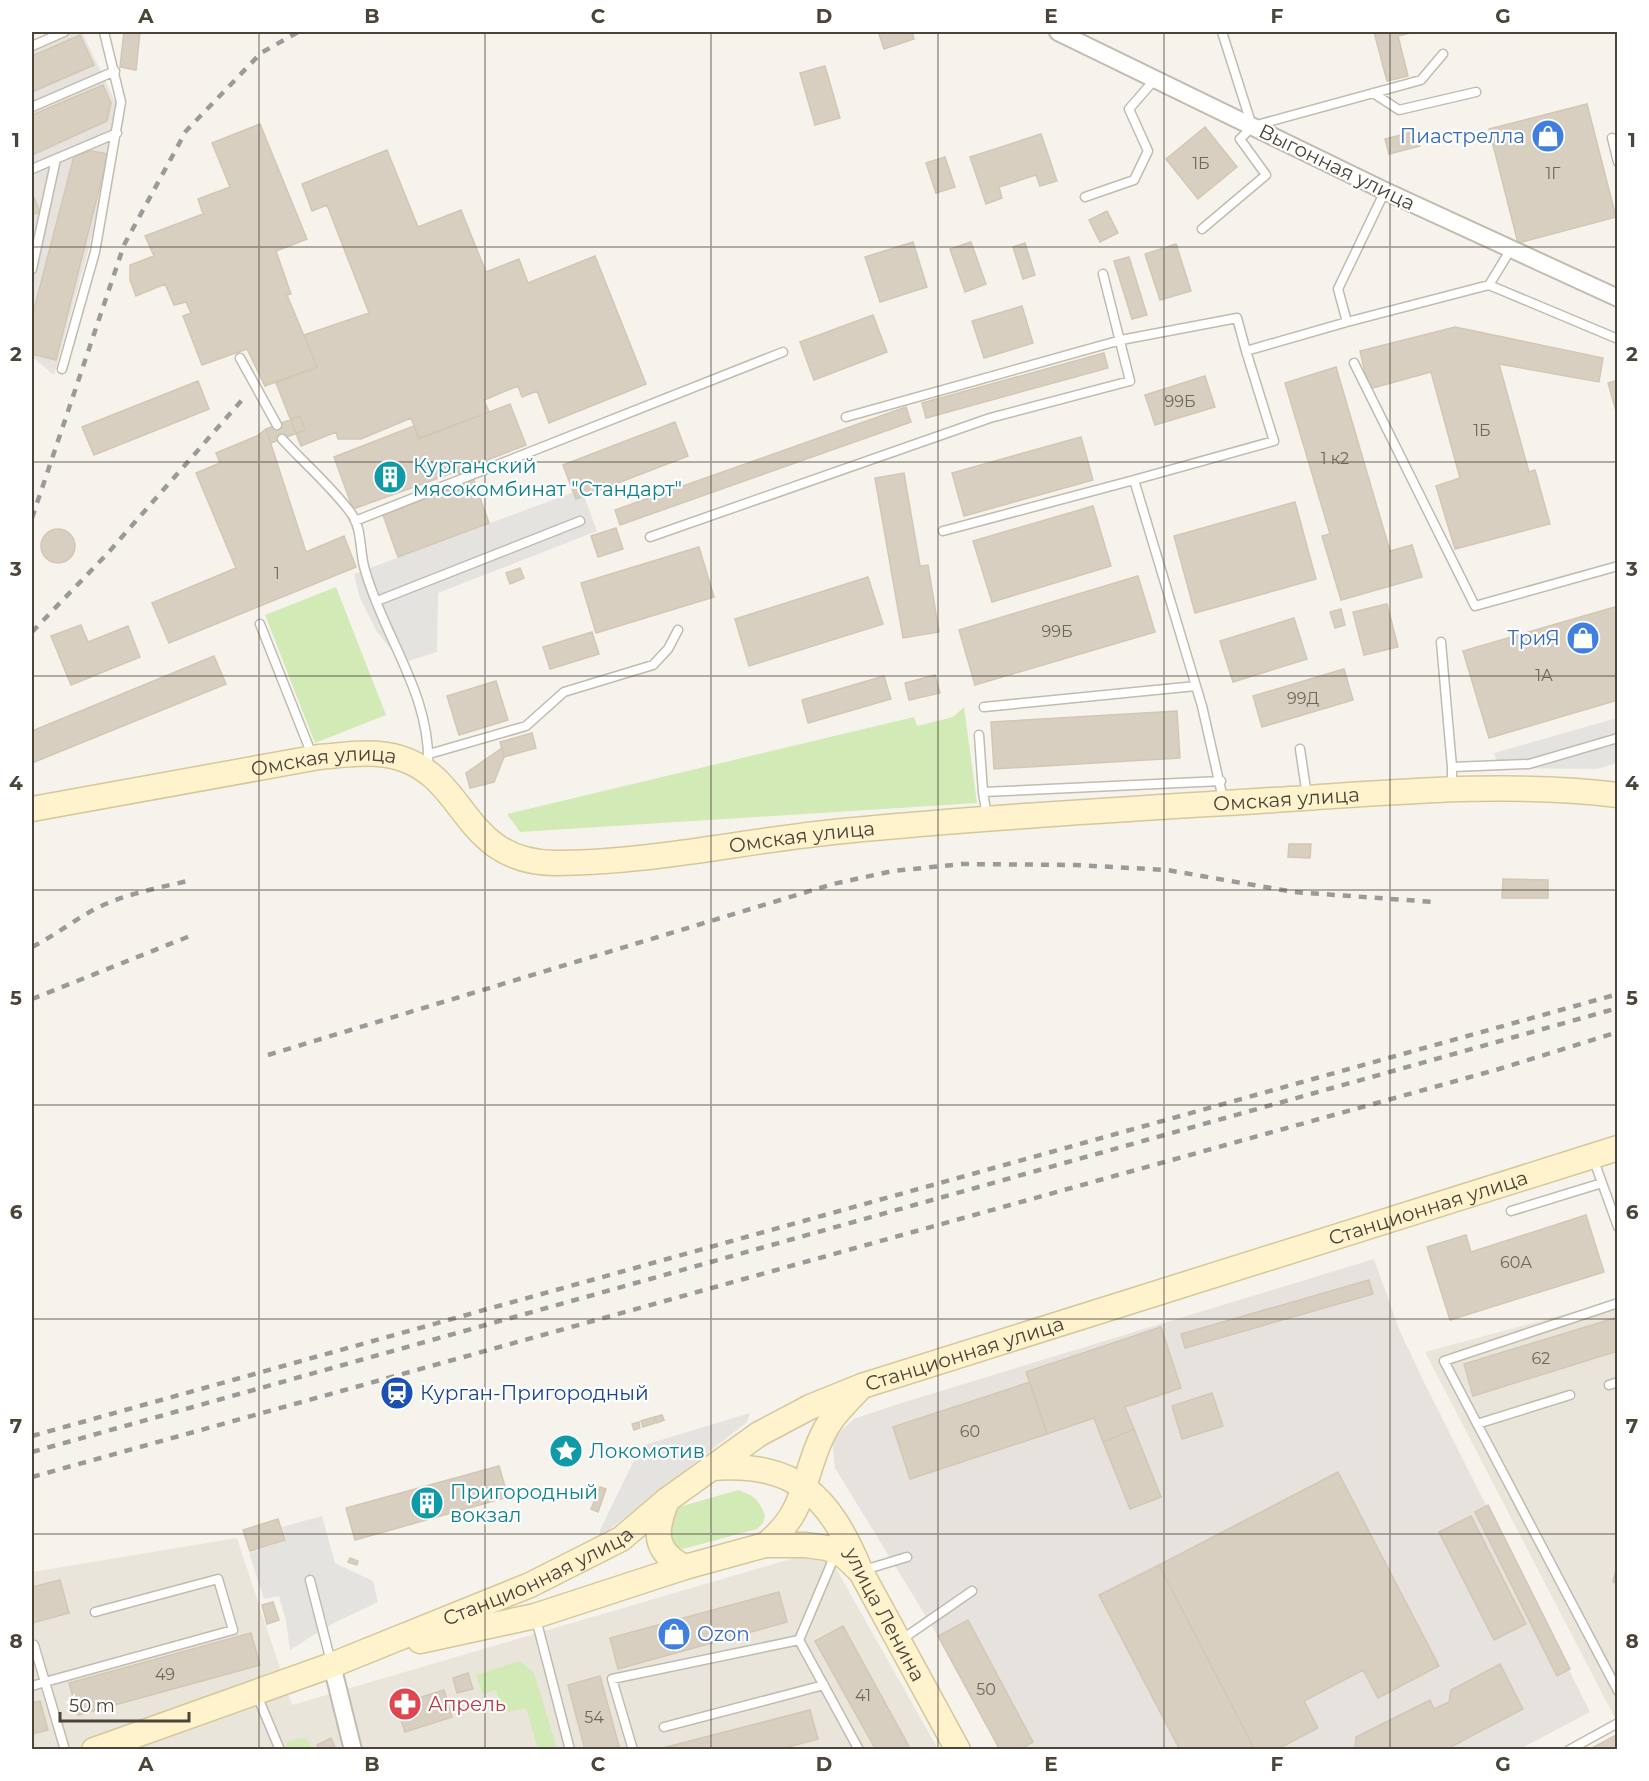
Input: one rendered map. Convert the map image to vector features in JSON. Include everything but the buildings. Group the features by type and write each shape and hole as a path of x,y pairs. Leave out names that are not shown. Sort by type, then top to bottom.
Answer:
{"main road":[{"name":"Омская улица","path":"32,810 313,758 366,753 428,763 482,834 505,853 530,862 589,863 843,831 987,820 1222,792 1307,798 1452,778 1617,795"},
{"name":"Станционная улица","path":"94,1749 332,1665 530,1586 621,1539 667,1500 759,1434 810,1407 862,1386 1617,1148"},
{"path":"765,1545 784,1531 795,1513 823,1434 838,1411 862,1386"},
{"name":"улица Ленина","path":"711,1468 740,1466 764,1468 787,1476 804,1487 836,1524 958,1749"},
{"path":"667,1500 659,1520 662,1549 670,1560 685,1567"},
{"name":"Станционная улица","path":"356,1655 535,1616 685,1567 765,1545 806,1545 836,1552 861,1572"}],"street":[{"name":"Выгонная улица","path":"1058,32 1385,191 1617,298"},
{"path":"332,1665 353,1749"}],"lane":[{"path":"32,46 64,32"},
{"path":"62,369 95,252 121,102 104,32"},
{"path":"1222,32 1252,126"},
{"path":"1202,229 1266,175 1240,140 1252,126 1421,80 1443,54"},
{"path":"32,107 115,71"},
{"path":"1085,197 1134,180 1148,152 1129,109 1156,78"},
{"path":"1373,93 1399,110 1476,92"},
{"path":"32,169 117,133"},
{"path":"1612,138 1617,162"},
{"path":"32,269 56,159"},
{"path":"1347,322 1338,289 1385,191"},
{"path":"1488,285 1511,249"},
{"path":"650,537 990,418 1131,381 1103,274"},
{"path":"1246,351 1488,285 1617,339"},
{"path":"846,417 1121,340 1237,318 1274,441 943,531"},
{"path":"355,521 783,352"},
{"path":"240,358 277,425"},
{"path":"1354,363 1475,606 1617,566"},
{"path":"282,439 352,514 362,540 364,569 423,710 428,763 526,726 564,692 653,665 668,650 678,630"},
{"path":"983,792 1222,792 1196,686 1134,480"},
{"path":"377,601 580,521"},
{"path":"260,624 313,758"},
{"path":"1441,642 1452,778 1529,764 1617,738"},
{"path":"984,707 1196,686"},
{"path":"979,735 987,820"},
{"path":"1300,749 1307,798"},
{"path":"1593,1157 1617,1227"},
{"path":"1511,1211 1602,1183"},
{"path":"1617,1303 1444,1361 1617,1691"},
{"path":"1477,1424 1570,1395"},
{"path":"799,1640 836,1552"},
{"path":"861,1572 907,1557"},
{"path":"32,1686 233,1630 218,1579 95,1612"},
{"path":"310,1580 332,1665"},
{"path":"898,1641 972,1591"},
{"path":"535,1616 570,1749"},
{"path":"799,1640 860,1749"},
{"path":"633,1749 612,1679 799,1640"},
{"path":"32,1646 34,1646 65,1749"},
{"path":"664,1727 824,1685"},
{"path":"256,1693 280,1749"},
{"path":"1570,1749 1617,1723"}],"shaded area":[{"path":"62,32 82,32 124,120 54,375 32,357 32,46"},
{"path":"574,492 577,499 584,496 597,531 438,593 437,652 402,663 377,632 360,598 354,574"},
{"path":"1617,718 1617,763 1597,769 1499,768 1494,753"},
{"path":"1374,1259 1399,1329 1423,1380 1590,1712 1520,1749 1000,1749 938,1636 835,1468 832,1439 854,1419 895,1405"},
{"path":"1617,1300 1617,1722 1425,1352"},
{"path":"750,1413 747,1422 600,1537 600,1530 641,1446"},
{"path":"322,1516 335,1563 373,1581 378,1602 330,1625 290,1650 286,1621 279,1596 264,1599 249,1553 286,1540 282,1527"},
{"path":"237,1538 292,1705 825,1549 938,1749 32,1750 32,1572"}],"green space":[{"path":"336,587 386,715 315,743 265,615"},
{"path":"964,707 977,803 520,832 507,814 914,717 917,726 953,717"},
{"path":"738,1490 755,1499 763,1510 765,1515 763,1523 757,1529 683,1549 670,1544 672,1509"},
{"path":"520,1661 534,1673 557,1749 538,1749 526,1708 504,1713 496,1690 483,1694 476,1675"},
{"path":"306,1738 312,1749 288,1749 286,1743"}],"railway":[{"path":"32,518 124,245 186,131 261,53 298,32"},
{"path":"32,632 107,554 242,400"},
{"path":"268,1055 833,884 893,871 962,864 1076,865 1167,870 1294,892 1434,902"},
{"path":"32,947 112,901 192,880"},
{"path":"32,999 195,934"},
{"path":"32,1436 1618,994"},
{"path":"32,1452 1618,1008"},
{"path":"32,1477 1499,1069 1618,1032"}],"place":[{"name":"Пиастрелла","path":"1548,136"},
{"name":"Курганский мясокомбинат \"Стандарт\"","path":"390,477"},
{"name":"ТриЯ","path":"1583,638"},
{"name":"Курган-Пригородный","path":"397,1393"},
{"name":"Локомотив","path":"566,1451"},
{"name":"Пригородный вокзал","path":"427,1503"},
{"name":"Ozon","path":"674,1634"},
{"name":"Апрель","path":"405,1704"}]}
